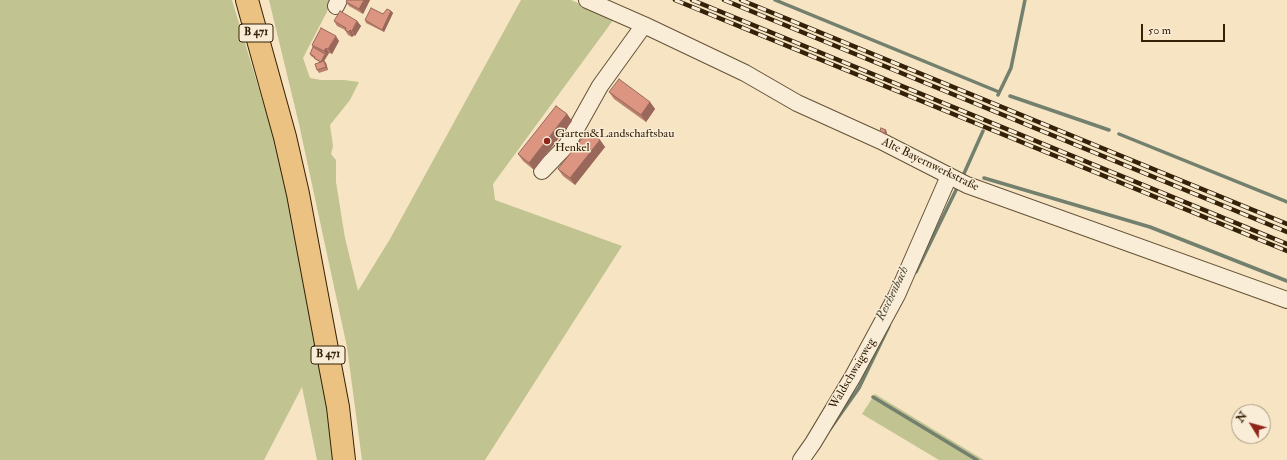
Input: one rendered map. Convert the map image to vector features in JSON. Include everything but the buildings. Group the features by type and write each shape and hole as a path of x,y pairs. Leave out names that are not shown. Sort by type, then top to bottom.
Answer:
{"highway":[{"name":"B 471","path":"247,0 285,138 298,194 334,386 344,460"}],"street":[{"name":"Alte Bayernwerkstraße","path":"587,0 644,25 745,73 797,103 881,141 957,180 1287,300"},
{"path":"542,171 567,145 600,86 644,25"},
{"name":"Waldschwaigweg","path":"801,460 813,443 852,378 957,180"}],"green space":[{"path":"0,0 232,0 274,139 287,194 320,357 335,460 317,460 302,387 264,460 0,460"},
{"path":"269,0 333,0 303,58 310,78 359,82 350,100 330,125 333,146 331,154 336,160 336,182 345,238 358,291 390,239 521,0 571,0 614,19 493,184 495,200 622,246 485,460 362,460 347,347 299,124"},
{"path":"875,394 984,460 939,460 862,414"}],"waterway":[{"path":"775,0 999,92"},
{"name":"Reschenbach","path":"998,95 1011,68 1025,0"},
{"path":"1010,96 1109,130"},
{"name":"Reschenbach","path":"962,178 983,131"},
{"path":"1119,134 1287,202"},
{"path":"984,178 1150,227 1287,281"},
{"name":"Reschenbach","path":"916,272 958,186"},
{"name":"Reschenbach","path":"830,429 859,388 889,326"},
{"path":"873,397 977,460"}],"railway":[{"path":"675,0 1287,251"},
{"path":"692,0 1287,244"},
{"path":"724,0 1287,232"},
{"path":"741,0 1287,224"}],"place":[{"name":"Garten&Landschaftsbau Henkel","path":"547,141"}]}
